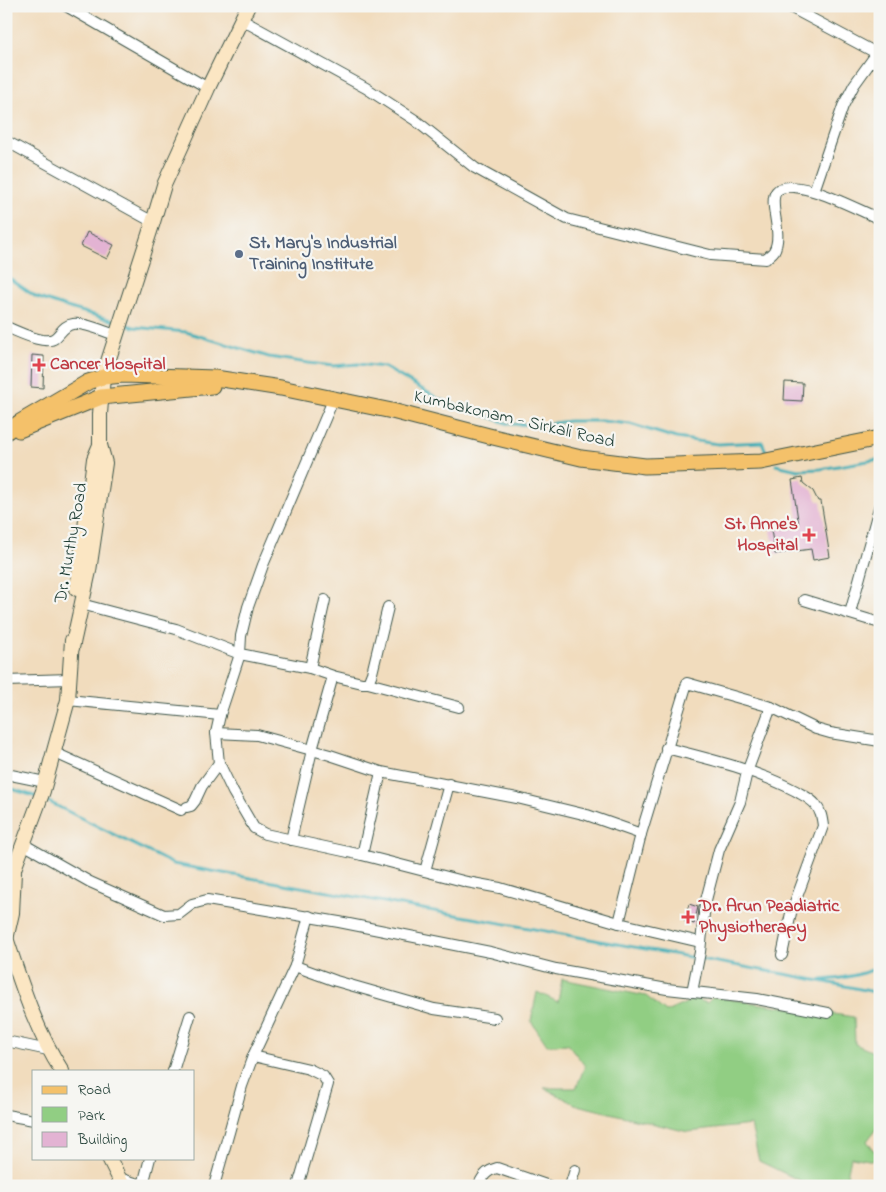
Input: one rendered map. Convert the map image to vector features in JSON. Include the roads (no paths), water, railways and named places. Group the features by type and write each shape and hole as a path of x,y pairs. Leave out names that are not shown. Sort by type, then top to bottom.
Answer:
{"main road":[{"name":"Dr. Murthy Road","path":"72,648 89,572 105,463 100,445 103,377 164,185 248,6"},
{"name":"Kumbakonam - Sirkali Road","path":"6,433 20,422 82,385 103,377 123,375 215,378 230,382 281,388 392,411 581,458 645,466 761,462 880,438"},
{"name":"Kumbakonam - Sirkali Road","path":"6,433 23,429 101,397 216,386 230,382"},
{"name":"Dr. Murthy Road","path":"6,885 44,786 68,700 75,601 94,459 100,445"},
{"name":"Dr. Murthy Road","path":"12,866 14,880 12,913 7,938 30,1010 48,1050 61,1070"},
{"path":"110,1160 121,1182"}],"street":[{"path":"66,6 208,88"},
{"path":"788,6 878,54 854,85 843,106 814,191"},
{"path":"242,20 366,88 415,120 475,168 567,219 710,255 766,259 773,252 777,242 774,199 778,190 786,186 814,191 880,219"},
{"path":"6,141 153,222"},
{"path":"6,327 49,341 56,338 70,324 117,332"},
{"path":"333,400 248,607 241,636 240,654 216,733 219,763 254,828 265,834 362,855 564,905 700,947"},
{"path":"850,613 880,504"},
{"path":"310,668 325,600"},
{"path":"804,600 880,623"},
{"path":"82,604 176,629 240,654 310,668 333,676 368,683 459,707"},
{"path":"368,683 388,608"},
{"path":"291,840 312,750 333,676"},
{"path":"6,681 70,679"},
{"path":"619,923 641,834 687,683 772,707 830,733 880,741"},
{"path":"68,700 220,715"},
{"path":"692,992 705,904 719,850 740,802 747,772 772,707"},
{"path":"216,733 257,735 381,772 449,784 587,815 641,834"},
{"path":"666,748 708,759 783,785 806,797 815,804 822,814 823,826 791,912 782,955"},
{"path":"53,752 184,808 191,806 195,801 219,763"},
{"path":"362,855 381,772"},
{"path":"6,774 44,786"},
{"path":"425,871 449,784"},
{"path":"23,844 90,882 164,915 180,914 192,904 207,900 309,916 490,952 556,969 667,989 757,999 828,1013"},
{"path":"214,1186 242,1086 253,1056 295,966 309,916"},
{"path":"295,966 336,981 434,1009 496,1018"},
{"path":"173,1070 190,1016"},
{"path":"6,1041 48,1050"},
{"path":"253,1056 309,1069 323,1076 328,1084 298,1186"},
{"path":"6,1115 32,1120"},
{"path":"121,1182 144,1186 150,1160"},
{"path":"478,1186 483,1176 489,1170 497,1168 549,1186"},
{"path":"570,1186 575,1170"}],"waterway":[{"path":"6,276 36,297 118,322"},
{"path":"124,324 134,327 186,332 269,357 333,366 358,364 384,367 439,399 509,424 539,425 569,421 602,421 630,424 676,438 718,444 762,442 768,456"},
{"path":"776,465 798,470 820,469 880,459"},
{"path":"6,787 37,797"},
{"path":"45,800 173,864 880,993"},
{"path":"822,980 851,976 880,967"}],"place":[{"name":"St. Mary's Industrial Training Institute","path":"239,254"},
{"name":"Cancer Hospital","path":"39,365"},
{"name":"St. Anne's Hospital","path":"809,535"},
{"name":"Dr. Arun Peadiatric Physiotherapy","path":"688,917"}]}
